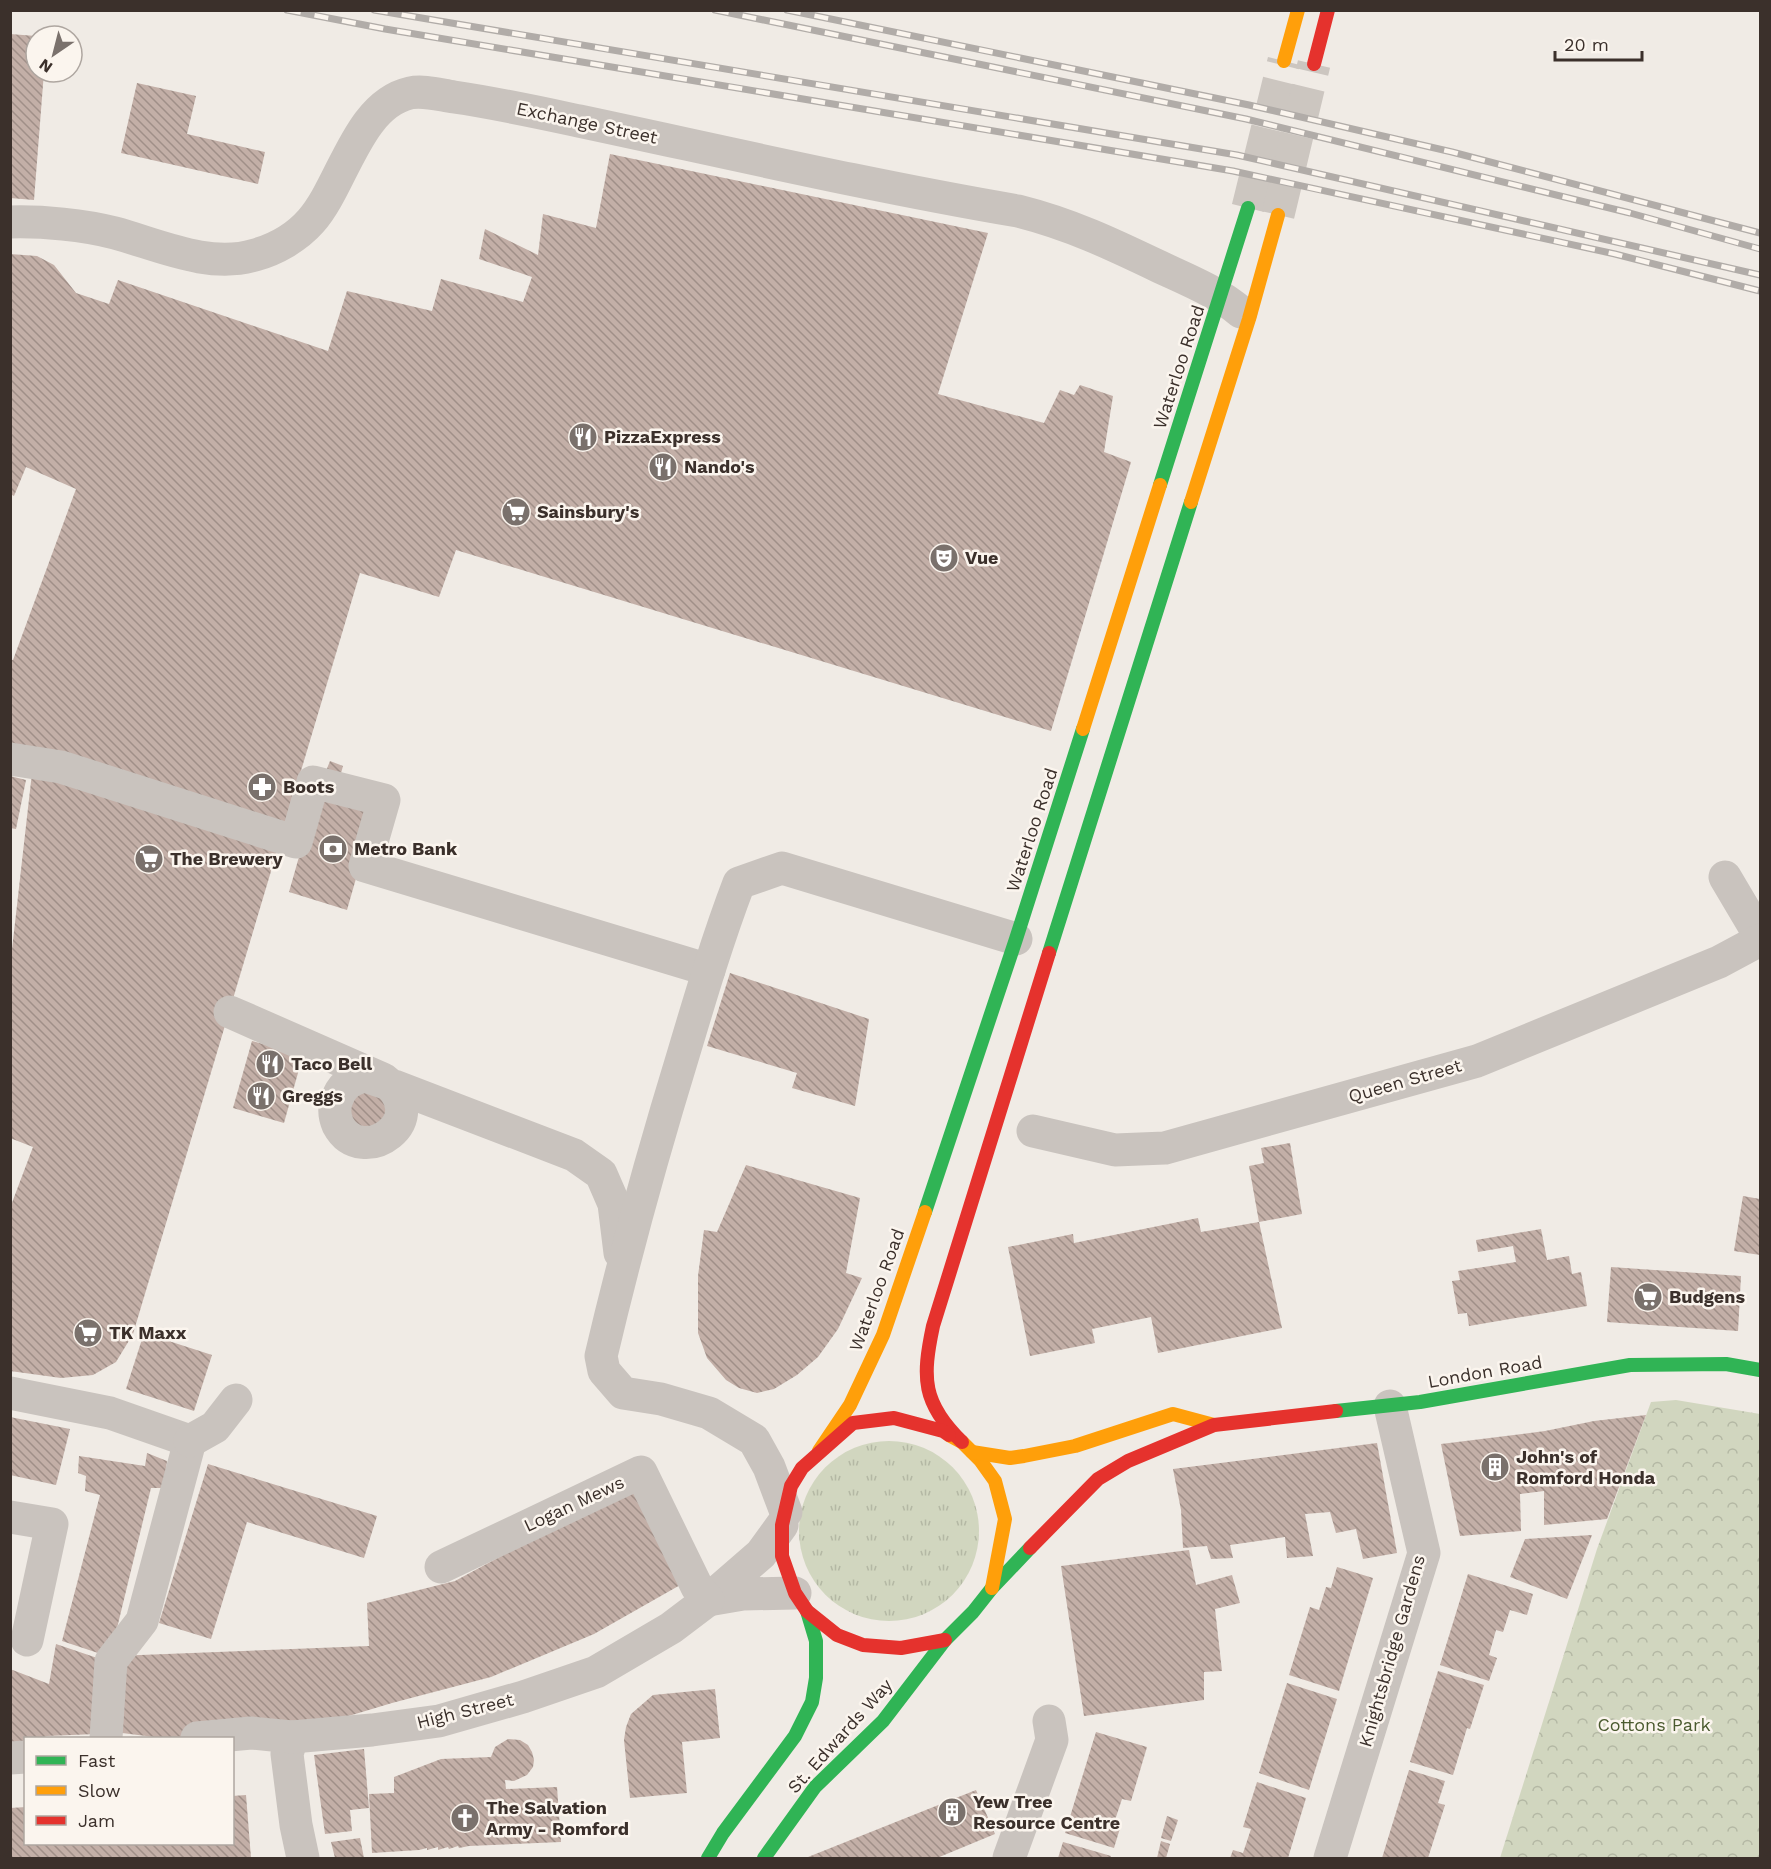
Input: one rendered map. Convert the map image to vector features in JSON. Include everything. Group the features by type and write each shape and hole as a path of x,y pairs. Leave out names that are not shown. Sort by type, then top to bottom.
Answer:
{"main road":[{"path":"1284,61 1298,10"},
{"path":"1314,64 1328,10"},
{"name":"Waterloo Road","path":"819,1451 850,1405 883,1335 1016,939 1248,208"},
{"path":"992,1588 1005,1519 995,1481 937,1416 927,1387 925,1369 933,1326 1249,319 1278,215"},
{"name":"London Road","path":"992,1588 1098,1479 1128,1461 1214,1425 1390,1406 1630,1365 1726,1364 1761,1370"},
{"name":"London Road","path":"967,1447 1010,1458 1075,1446 1173,1414 1214,1425"},
{"path":"819,1451 853,1423 894,1418 943,1431 967,1447"},
{"name":"St. Edwards Way","path":"708,1858 723,1833 795,1736 810,1708 816,1678 816,1641 782,1557 784,1519 791,1486 802,1468 819,1451"},
{"name":"St. Edwards Way","path":"764,1858 815,1787 883,1721 945,1640 973,1612 992,1588"},
{"path":"801,1602 837,1635 863,1645 901,1648 945,1640"}],"street":[{"name":"Exchange Street","path":"10,222 60,225 112,232 159,246 225,260 255,255 297,236 313,219 361,134 384,107 397,97 423,92 487,102 1056,220 1221,296 1249,319"},
{"path":"10,759 61,767 296,842 313,782 384,800 365,866 709,970"},
{"path":"784,1519 769,1467 754,1440 709,1413 661,1399 623,1393 604,1371 601,1356 622,1266 655,1149 709,970 739,882 783,868 1016,939"},
{"path":"1725,877 1761,938"},
{"name":"Queen Street","path":"1033,1131 1115,1150 1165,1148 1477,1061 1719,962 1761,938"},
{"path":"230,1011 383,1079 392,1086 400,1099 402,1111 396,1128 387,1137 374,1142 360,1142 349,1137 341,1129 336,1121 334,1106 340,1091 348,1082 365,1076 384,1082 393,1086 574,1155 601,1174 610,1194 614,1204 622,1266"},
{"path":"10,1393 110,1413 190,1441"},
{"path":"106,1737 111,1661 142,1621 190,1441 215,1427 236,1400"},
{"name":"Knightsbridge Gardens","path":"1330,1858 1424,1552 1390,1406"},
{"name":"Logan Mews","path":"441,1567 641,1472 697,1587 708,1600"},
{"path":"10,1517 52,1524 27,1640"},
{"name":"High Street","path":"208,1737 251,1733 292,1737 439,1721 523,1697 596,1672 672,1628 708,1600 762,1554 784,1519"},
{"name":"High Street","path":"708,1600 743,1594 801,1602"},
{"path":"1009,1858 1052,1740 1049,1721"},
{"path":"292,1737 287,1754 296,1825 303,1858"}],"green space":[{"name":"Cottons Park","path":"1676,1400 1760,1414 1760,1858 1500,1858 1597,1549 1651,1402"},
{"path":"889,1441 907,1442 924,1448 953,1467 972,1496 978,1513 978,1549 972,1566 953,1595 924,1614 907,1620 889,1621 871,1620 854,1614 825,1595 806,1566 800,1549 799,1531 800,1513 806,1496 825,1467 854,1448 871,1442"}],"building":[{"path":"10,34 24,35 24,84 43,84 34,200 10,198"},
{"path":"137,83 196,96 187,134 265,152 258,184 121,153"},
{"name":"The Brewery","path":"610,154 988,233 938,394 1044,423 1060,390 1074,395 1080,385 1113,396 1104,452 1131,462 1051,731 456,550 439,597 360,573 133,1334 116,1362 93,1375 61,1378 10,1371 10,1208 33,1147 10,1138 10,967 34,755 10,749 10,659 13,660 76,489 26,467 14,496 10,494 10,254 37,256 54,265 76,293 109,304 118,280 328,351 347,291 432,311 441,279 523,302 532,277 479,259 485,229 538,255 543,214 596,228"},
{"path":"330,761 343,766 338,784 322,781"},
{"path":"10,776 26,780 16,829 10,828"},
{"name":"Metro Bank","path":"318,790 377,805 347,910 289,892"},
{"path":"730,973 869,1019 855,1106 792,1088 797,1073 707,1046"},
{"path":"252,1041 303,1055 284,1123 233,1108"},
{"path":"360,1086 398,1107 364,1134 347,1116"},
{"path":"1290,1143 1302,1214 1259,1222 1249,1166 1264,1163 1261,1148"},
{"path":"746,1165 860,1198 846,1273 862,1278 838,1329 818,1357 797,1375 774,1389 757,1393 739,1388 726,1380 707,1358 698,1333 698,1276 704,1230 717,1232"},
{"path":"1743,1196 1760,1199 1760,1255 1734,1251"},
{"path":"1198,1218 1201,1232 1259,1222 1282,1328 1158,1353 1151,1317 1092,1329 1095,1343 1030,1356 1008,1247 1073,1234 1074,1243"},
{"path":"1541,1229 1547,1260 1569,1256 1572,1274 1581,1272 1587,1306 1469,1326 1467,1313 1458,1314 1452,1281 1460,1280 1458,1271 1516,1262 1513,1246 1478,1252 1476,1240"},
{"path":"1611,1267 1741,1276 1738,1331 1607,1322"},
{"path":"144,1333 212,1355 194,1411 126,1389"},
{"path":"1646,1415 1607,1519 1544,1525 1544,1491 1520,1494 1521,1531 1460,1536 1441,1444"},
{"path":"10,1417 70,1429 56,1485 10,1475"},
{"path":"1377,1443 1397,1553 1363,1559 1356,1529 1336,1533 1330,1512 1305,1514 1313,1556 1287,1558 1285,1537 1230,1545 1233,1558 1211,1559 1207,1546 1183,1548 1181,1510 1173,1469"},
{"path":"147,1453 167,1461 164,1488 151,1488 110,1657 62,1641 100,1495 85,1491 86,1476 78,1473 79,1456 145,1466"},
{"path":"208,1464 377,1516 364,1558 247,1522 211,1639 159,1623"},
{"path":"636,1483 689,1580 594,1634 491,1677 342,1718 235,1733 177,1737 122,1733 115,1656 369,1646 367,1603 455,1581"},
{"path":"1592,1535 1567,1599 1510,1577 1525,1539"},
{"path":"1189,1550 1196,1585 1232,1575 1240,1603 1215,1609 1222,1671 1204,1672 1204,1700 1084,1716 1061,1566"},
{"path":"1337,1567 1373,1578 1339,1691 1289,1675 1310,1607 1319,1610 1326,1587 1331,1588"},
{"path":"1468,1574 1533,1594 1527,1615 1510,1610 1503,1632 1496,1630 1489,1655 1497,1658 1489,1681 1440,1665"},
{"path":"56,1644 109,1662 96,1734 24,1737 24,1743 10,1742 10,1669 49,1684"},
{"path":"1438,1671 1484,1685 1470,1729 1467,1728 1453,1775 1410,1762"},
{"path":"1287,1683 1337,1699 1309,1790 1259,1773"},
{"path":"715,1689 720,1738 682,1742 687,1793 630,1798 624,1740 631,1714 653,1695"},
{"path":"1096,1732 1147,1747 1131,1801 1122,1799 1114,1823 1121,1825 1114,1848 1065,1833"},
{"name":"The Salvation Army - Romford","path":"508,1739 520,1740 528,1745 534,1760 533,1767 527,1775 514,1781 505,1780 506,1789 557,1787 561,1842 459,1848 458,1846 438,1850 438,1847 427,1850 427,1848 372,1853 369,1794 394,1793 394,1777 441,1759 491,1757 495,1747"},
{"path":"364,1749 369,1808 350,1810 352,1831 325,1834 314,1755"},
{"path":"1409,1770 1445,1781 1438,1803 1445,1805 1428,1858 1382,1858"},
{"path":"1257,1782 1306,1798 1288,1858 1230,1858 1233,1850 1243,1853 1251,1829 1243,1827"},
{"name":"Yew Tree Resource Centre","path":"976,1790 995,1834 937,1858 807,1858 808,1857"},
{"path":"246,1795 251,1858 10,1858 10,1808 24,1807 24,1845 234,1845 234,1796"},
{"path":"1167,1816 1178,1820 1171,1841 1161,1838"},
{"path":"360,1838 364,1858 335,1858 331,1842"},
{"path":"1161,1841 1170,1844 1166,1858 1157,1858"},
{"path":"1063,1842 1111,1856 1110,1858 1058,1858"}],"tunnel":[{"path":"1248,208 1284,61"},
{"path":"1278,215 1314,64"}],"railway":[{"path":"287,10 385,29 1233,171 1615,254 1760,291"},
{"path":"374,10 1237,155 1760,275"},
{"path":"715,10 1246,119 1630,213 1760,249"},
{"path":"787,10 1249,105 1452,152 1760,233"}],"traffic: fast":[{"path":"1160,485 1248,208"},
{"path":"1049,953 1191,502"},
{"path":"925,1212 1083,729"},
{"path":"1336,1411 1420,1402 1630,1365 1726,1364 1760,1370"},
{"path":"764,1858 815,1787 883,1721 945,1640 1030,1548"},
{"path":"708,1858 723,1833 795,1736 812,1702 816,1678 816,1641 807,1611"}],"traffic: slow":[{"path":"1284,61 1298,10"},
{"path":"1191,502 1249,319 1278,215"},
{"path":"1083,729 1160,485"},
{"path":"819,1451 850,1405 883,1335 925,1212"},
{"path":"972,1452 1010,1458 1024,1456 1075,1446 1173,1414 1214,1425"},
{"path":"949,1435 962,1442 980,1460 995,1481 1005,1519 992,1588"}],"traffic: jam":[{"path":"1314,64 1328,10"},
{"path":"962,1442 939,1415 932,1402 927,1375 929,1344 1049,953"},
{"path":"1030,1548 1098,1479 1128,1461 1214,1425 1336,1411"},
{"path":"945,1640 901,1648 863,1645 837,1635 807,1611 795,1593 782,1556 782,1525 791,1486 802,1468 853,1423 894,1418 943,1431 949,1435"}],"place":[{"name":"PizzaExpress","path":"583,437"},
{"name":"Nando's","path":"663,467"},
{"name":"Sainsbury's","path":"516,512"},
{"name":"Vue","path":"944,558"},
{"name":"Boots","path":"262,787"},
{"name":"Metro Bank","path":"333,849"},
{"name":"The Brewery","path":"149,859"},
{"name":"Taco Bell","path":"270,1064"},
{"name":"Greggs","path":"261,1096"},
{"name":"Budgens","path":"1648,1297"},
{"name":"TK Maxx","path":"88,1333"},
{"name":"John's of Romford Honda","path":"1495,1467"},
{"name":"Yew Tree Resource Centre","path":"952,1812"},
{"name":"The Salvation Army - Romford","path":"465,1818"}]}
